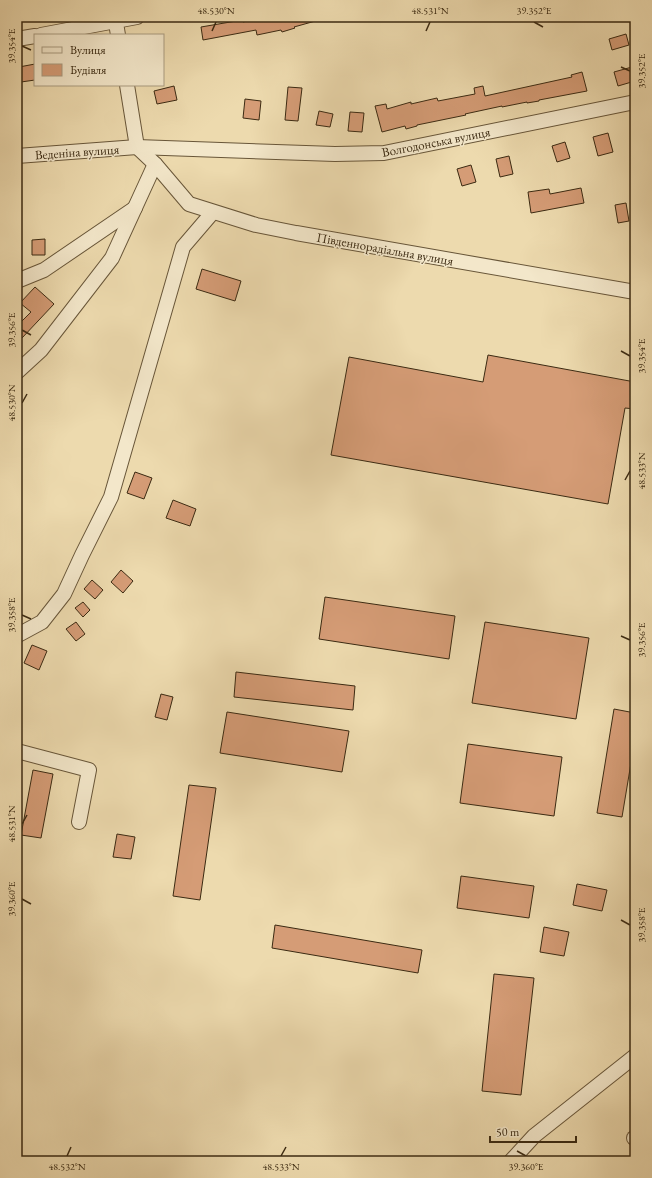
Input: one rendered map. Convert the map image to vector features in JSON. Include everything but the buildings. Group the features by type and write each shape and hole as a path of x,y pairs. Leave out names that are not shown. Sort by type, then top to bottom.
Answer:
{"street":[{"path":"48,34 116,24 137,17"},
{"path":"17,39 34,36"},
{"path":"127,86 137,147"},
{"name":"Волгодонська вулиця","path":"137,147 335,154 384,153 635,102"},
{"name":"Веденіна вулиця","path":"17,156 137,147"},
{"name":"Південнорадіальна вулиця","path":"137,147 155,164 189,204 256,225 635,292"},
{"path":"17,372 41,350 112,258 155,164"},
{"path":"17,281 44,270 135,208"},
{"path":"17,637 42,622 64,594 112,497 183,247 213,212"},
{"path":"17,751 89,770 79,822"},
{"path":"511,1161 534,1136 635,1056"}]}
